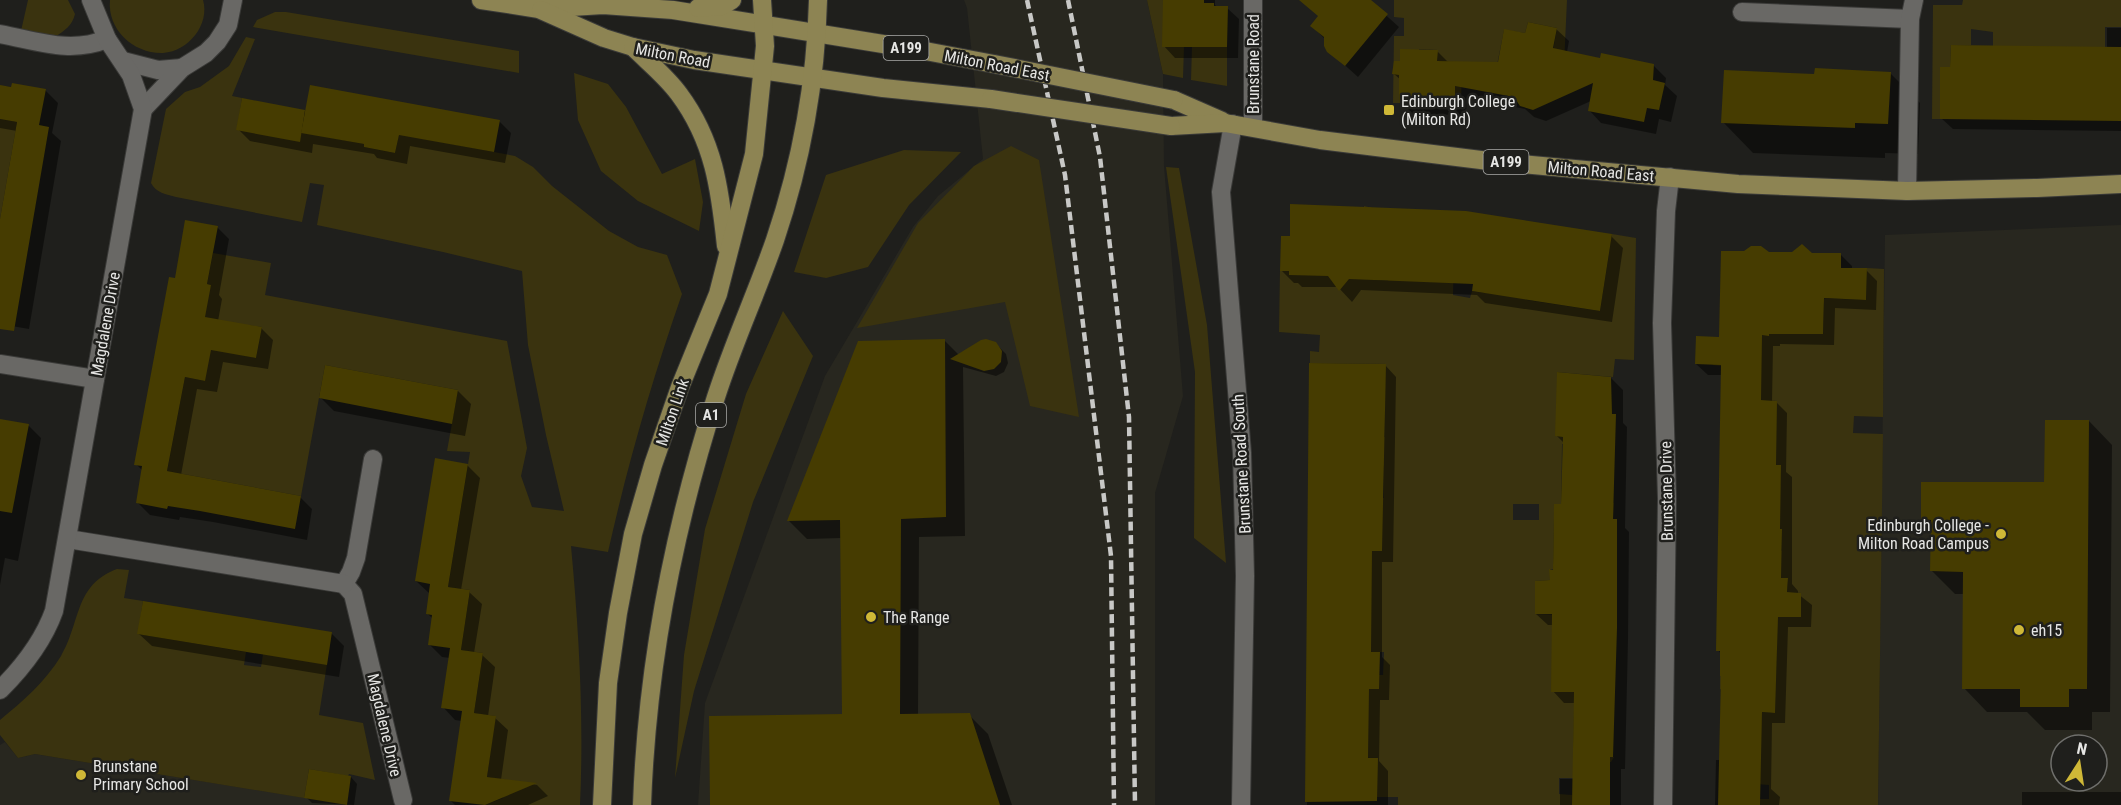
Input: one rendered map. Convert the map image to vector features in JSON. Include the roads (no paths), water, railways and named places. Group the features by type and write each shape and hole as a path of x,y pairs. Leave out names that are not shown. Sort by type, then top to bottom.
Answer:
{"main road":[{"name":"Milton Road","path":"481,0 539,9 603,5 673,10 764,25"},
{"path":"673,10 722,6 732,0"},
{"name":"Milton Link","path":"602,805 608,683 633,534 653,465 680,387 718,294 754,154 764,71 762,0"},
{"path":"817,34 818,0"},
{"name":"Milton Road","path":"539,9 604,38 633,47 813,78"},
{"name":"Milton Road East","path":"764,25 994,64 1174,100 1229,123 1252,128 1320,140 1478,160 1784,187 1907,190 2121,184"},
{"name":"A1","path":"642,805 650,698 658,631 691,478 717,393 776,238 802,143 813,78 817,34"},
{"name":"A1","path":"633,47 678,92 703,133 715,172 727,257"},
{"name":"Milton Road East","path":"813,78 991,99 1171,126 1229,123"}],"street":[{"name":"Magdalene Drive","path":"0,690 30,656 54,611 143,109 131,75 107,39 91,0"},
{"path":"143,109 182,68 207,53 217,42 228,25 233,0"},
{"name":"Brunstane Road","path":"1252,128 1253,0"},
{"path":"1907,190 1910,19 1914,0"},
{"path":"1742,12 1910,19"},
{"path":"0,34 74,47 107,39"},
{"path":"123,60 158,70 182,68"},
{"name":"Brunstane Road South","path":"1229,123 1221,192 1242,453 1245,576 1241,805"},
{"name":"Brunstane Drive","path":"1663,805 1667,500 1662,323 1666,211 1670,177"},
{"path":"0,364 95,379"},
{"path":"68,540 344,584 356,558 373,459"},
{"name":"Magdalene Drive","path":"344,584 353,594 403,800"}],"railway":[{"path":"1027,0 1065,175 1111,556 1114,805"},
{"path":"1068,0 1100,157 1129,417 1135,805"}],"place":[{"name":"Edinburgh College (Milton Rd)","path":"1389,110"},
{"name":"Edinburgh College - Milton Road Campus","path":"2001,534"},
{"name":"The Range","path":"871,617"},
{"name":"eh15","path":"2019,630"},
{"name":"Brunstane Primary School","path":"81,775"}]}
